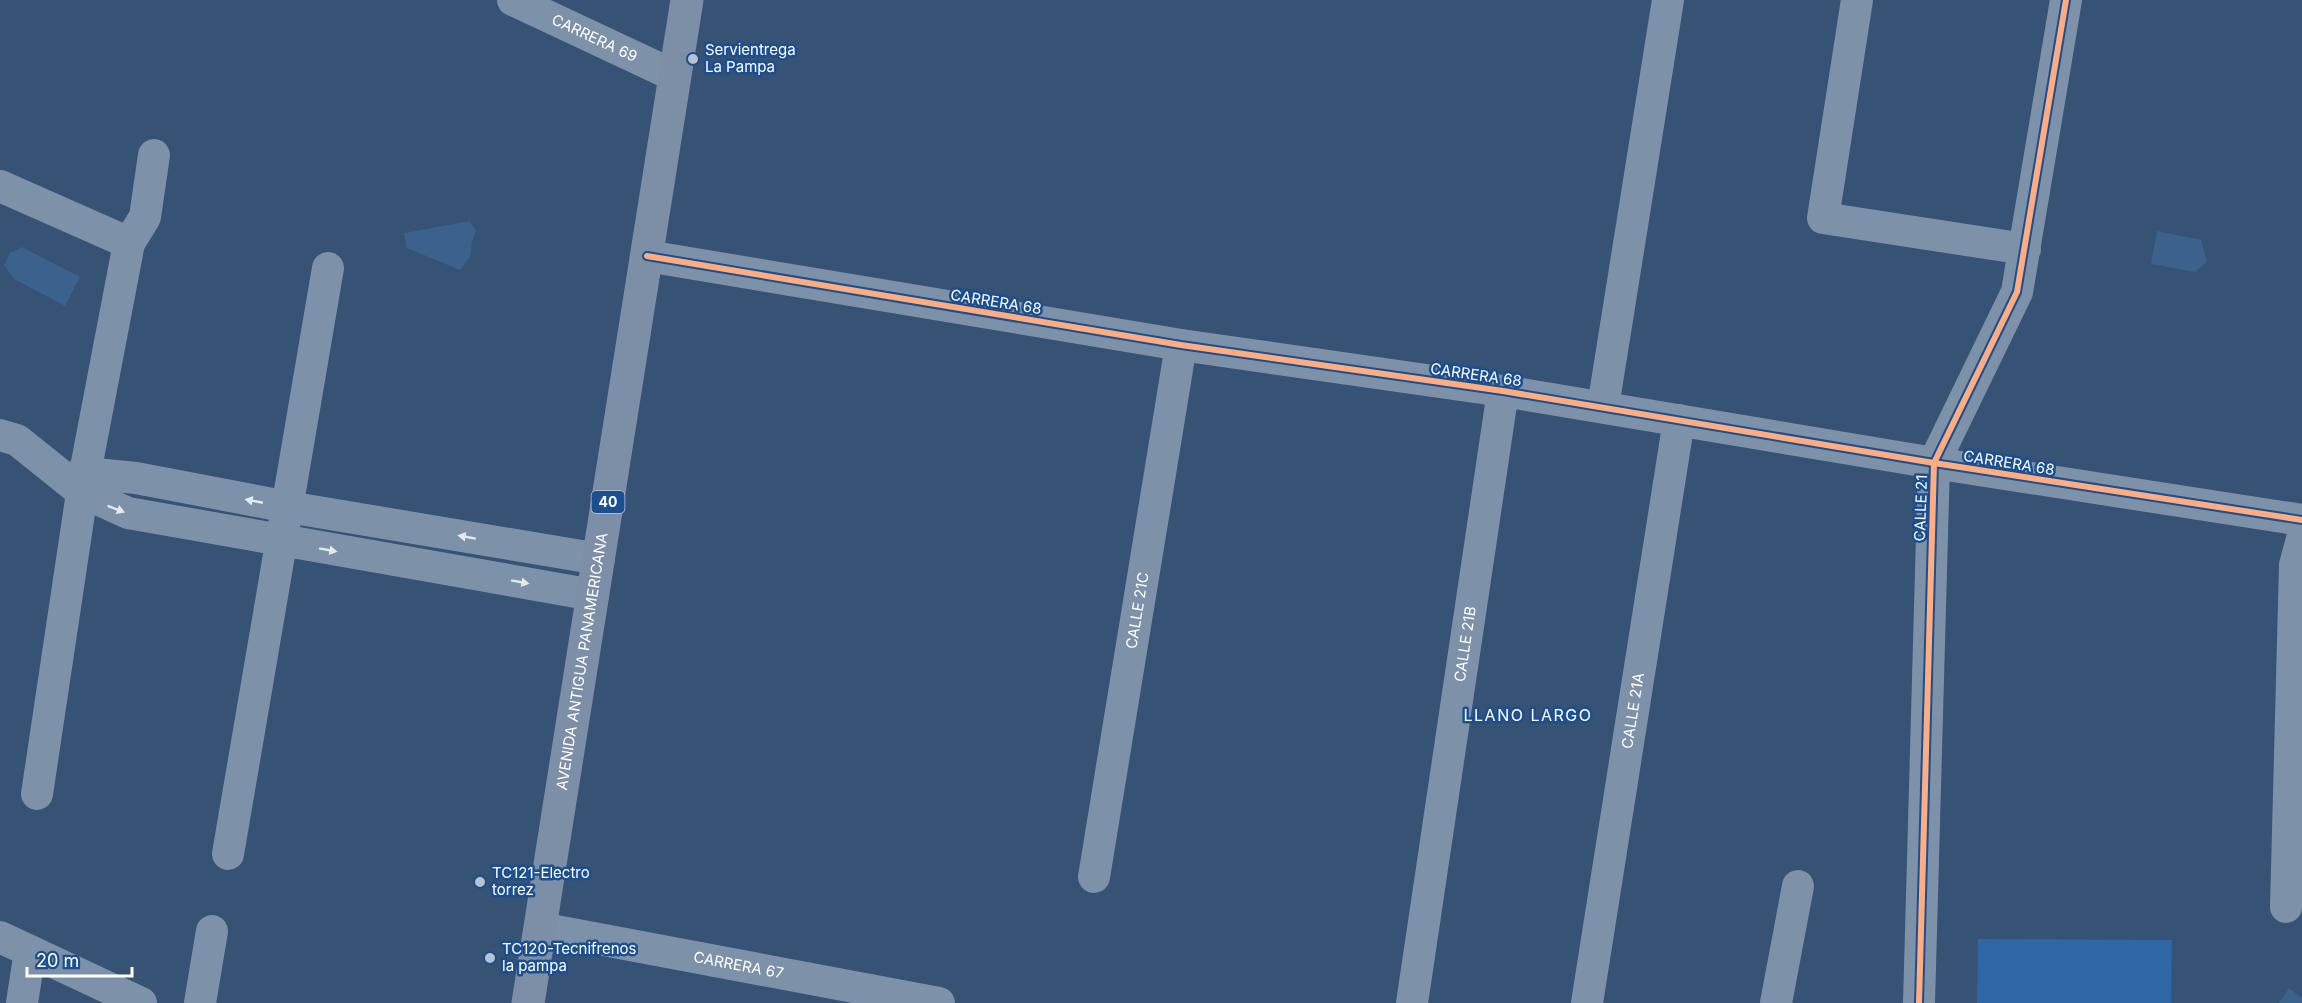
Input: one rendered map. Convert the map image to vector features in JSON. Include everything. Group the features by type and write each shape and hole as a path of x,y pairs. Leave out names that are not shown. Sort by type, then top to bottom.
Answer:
{"main road":[{"name":"AVENIDA ANTIGUA PANAMERICANA","path":"528,1003 687,0"}],"street":[{"name":"CARRERA 69","path":"513,0 675,76"},
{"path":"1603,407 1668,0"},
{"path":"1857,0 1823,218 2025,249"},
{"name":"CALLE 21","path":"1919,1003 1934,463 2018,292 2066,0"},
{"path":"37,794 78,482 129,243 145,217 154,155"},
{"path":"0,186 129,243"},
{"name":"CARRERA 68","path":"646,256 1181,345 1503,391 1934,463 2302,520"},
{"path":"228,854 328,268"},
{"name":"CALLE 21C","path":"1094,877 1181,345"},
{"name":"CALLE 21B","path":"1412,1003 1503,391"},
{"name":"CALLE 21A","path":"1587,1003 1678,420"},
{"path":"0,435 17,440 78,482 100,502 128,513 282,542 593,595"},
{"path":"78,482 136,478 288,507 599,559"},
{"path":"2286,908 2295,565 2302,539"},
{"path":"1776,1003 1798,886"},
{"name":"CARRERA 67","path":"540,928 939,1003"},
{"path":"200,1003 212,931"},
{"path":"0,937 141,1003"},
{"path":"22,1003 30,951"}],"shaded area":[{"path":"470,221 476,231 470,257 460,270 407,248 404,233"},
{"path":"2157,231 2201,240 2207,262 2195,272 2151,264"},
{"path":"22,247 80,277 65,306 14,279 4,265 10,253"},
{"path":"1978,939 2172,940 2171,1003 1977,1003"},
{"path":"2289,988 2302,998 2302,1003 2279,1003"}],"cycle path":[{"path":"1919,1003 1934,463 2017,292 2066,0"},
{"path":"647,256 1181,345 1503,391 1934,463 2302,520"}],"place":[{"name":"Servientrega La Pampa","path":"693,59"},
{"name":"TC121-Electro torrez","path":"480,882"},
{"name":"TC120-Tecnifrenos la pampa","path":"490,958"}],"district":[{"name":"LLANO LARGO","path":"1528,715"}]}
